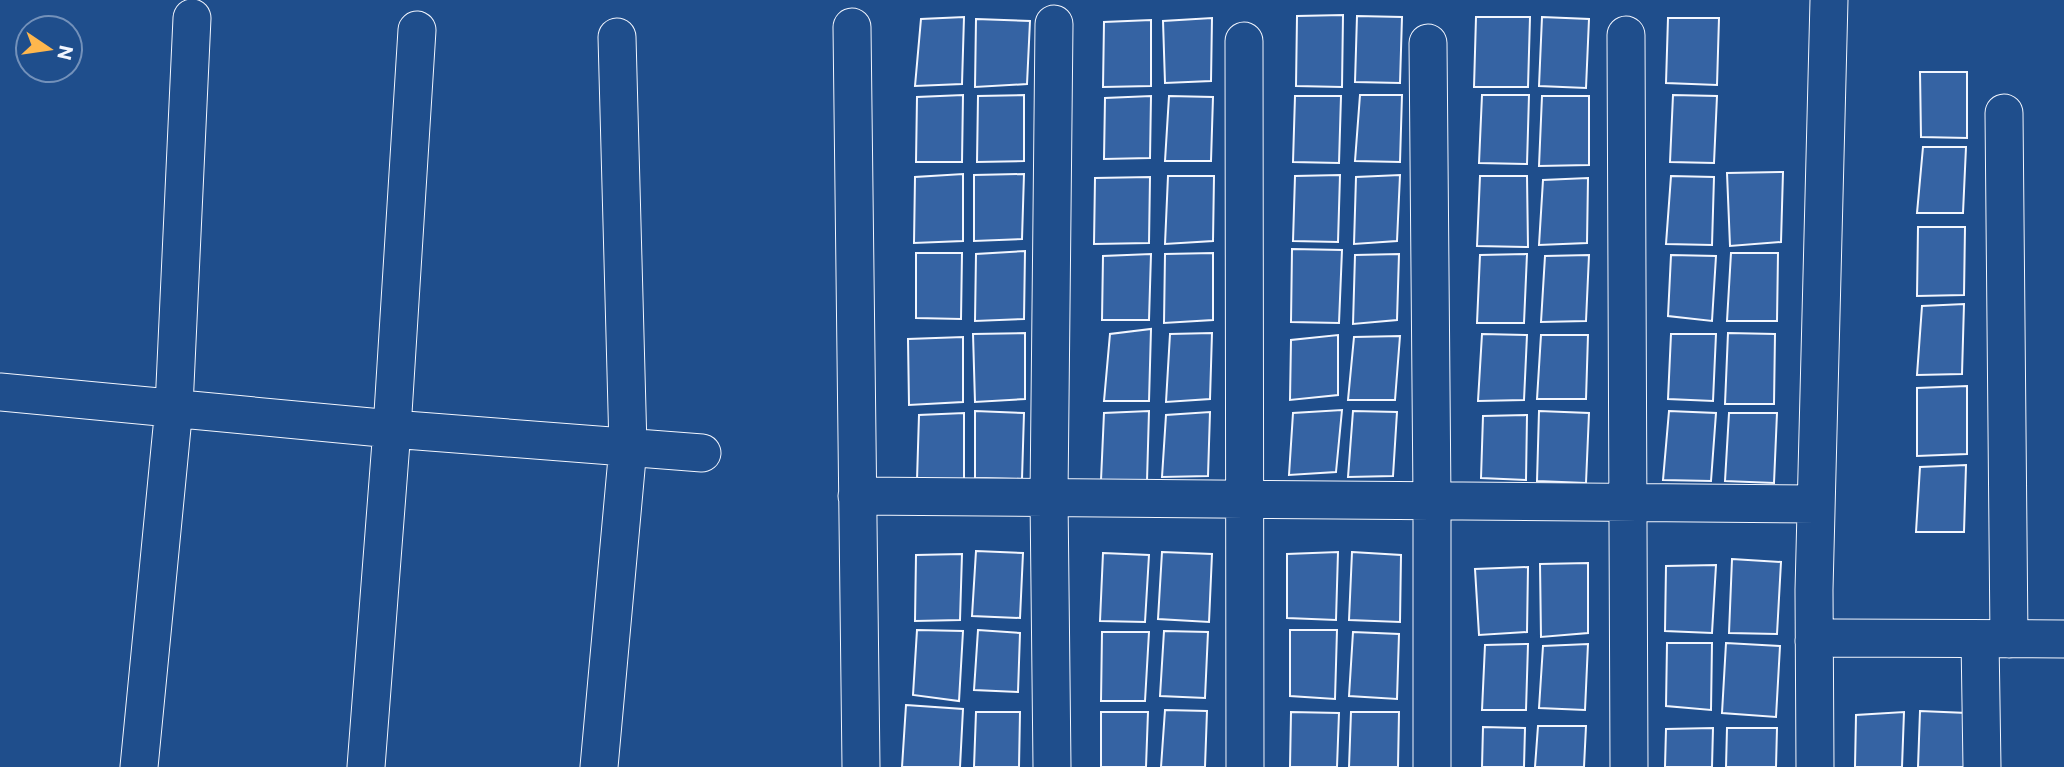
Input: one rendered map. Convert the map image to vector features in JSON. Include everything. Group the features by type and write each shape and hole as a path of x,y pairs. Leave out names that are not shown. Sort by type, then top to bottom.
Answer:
{"street":[{"path":"1815,767 1816,504 1829,0"},
{"path":"139,767 174,407 192,18"},
{"path":"1052,767 1049,497 1054,24"},
{"path":"852,27 860,767"},
{"path":"366,767 392,429 417,30"},
{"path":"1626,35 1629,767"},
{"path":"599,767 628,447 617,37"},
{"path":"1244,41 1245,767"},
{"path":"1428,43 1432,767"},
{"path":"1982,767 1994,639 2004,113"},
{"path":"0,392 392,429 702,453"},
{"path":"857,496 1816,504"},
{"path":"1814,641 1835,638 2064,639"}],"building":[{"path":"1343,15 1342,87 1296,86 1297,16"},
{"path":"1357,16 1402,17 1400,83 1355,82"},
{"path":"964,17 962,84 915,86 921,19"},
{"path":"1476,17 1530,17 1528,87 1474,87"},
{"path":"1542,17 1589,19 1586,88 1539,86"},
{"path":"1212,18 1211,81 1165,83 1163,21"},
{"path":"1668,18 1719,18 1717,85 1666,83"},
{"path":"976,19 1030,21 1027,84 975,87"},
{"path":"1151,20 1151,86 1103,87 1104,22"},
{"path":"1920,72 1967,72 1967,138 1921,137"},
{"path":"963,95 962,162 916,162 917,97"},
{"path":"1024,95 1024,161 977,162 978,96"},
{"path":"1360,95 1402,95 1400,162 1355,161"},
{"path":"1482,95 1529,95 1527,164 1479,163"},
{"path":"1673,95 1717,96 1714,163 1670,162"},
{"path":"1151,96 1150,158 1104,159 1105,98"},
{"path":"1169,96 1213,97 1211,161 1165,161"},
{"path":"1295,96 1341,96 1339,163 1293,162"},
{"path":"1542,96 1589,96 1589,165 1539,166"},
{"path":"1923,147 1966,147 1963,213 1917,213"},
{"path":"1783,172 1781,242 1730,246 1727,173"},
{"path":"963,174 963,241 914,243 915,177"},
{"path":"1024,174 1022,239 974,241 974,175"},
{"path":"1340,175 1338,242 1293,241 1295,176"},
{"path":"1400,175 1397,241 1354,244 1356,177"},
{"path":"1168,176 1214,176 1213,241 1165,244"},
{"path":"1480,176 1527,176 1528,247 1477,246"},
{"path":"1671,176 1714,177 1712,245 1666,244"},
{"path":"1150,177 1149,243 1094,244 1095,178"},
{"path":"1588,178 1587,243 1539,245 1543,180"},
{"path":"1918,227 1965,227 1964,295 1917,296"},
{"path":"1292,249 1342,250 1339,323 1291,322"},
{"path":"1025,251 1024,319 975,321 976,254"},
{"path":"916,253 962,253 961,319 916,318"},
{"path":"1213,253 1213,320 1164,323 1165,254"},
{"path":"1731,253 1778,253 1777,321 1727,321"},
{"path":"1151,254 1149,320 1102,320 1103,256"},
{"path":"1399,254 1397,320 1353,324 1355,255"},
{"path":"1527,254 1524,323 1477,323 1480,255"},
{"path":"1589,255 1586,321 1541,322 1545,256"},
{"path":"1671,255 1716,256 1712,321 1668,316"},
{"path":"1964,304 1962,374 1917,375 1922,306"},
{"path":"1151,329 1149,401 1104,401 1110,334"},
{"path":"1025,333 1025,399 975,402 973,334"},
{"path":"1212,333 1210,399 1166,402 1170,334"},
{"path":"1728,333 1775,334 1774,404 1725,404"},
{"path":"1482,334 1527,335 1524,400 1478,401"},
{"path":"1671,334 1716,334 1713,401 1668,399"},
{"path":"1338,335 1338,395 1290,400 1291,340"},
{"path":"1541,335 1588,335 1586,399 1537,399"},
{"path":"1400,336 1395,400 1348,400 1354,337"},
{"path":"963,337 963,402 909,405 908,339"},
{"path":"1967,386 1967,454 1917,456 1917,388"},
{"path":"1342,410 1336,472 1289,475 1293,413"},
{"path":"975,411 1024,413 1022,479 975,478"},
{"path":"1149,411 1147,481 1101,480 1104,413"},
{"path":"1353,411 1397,412 1393,476 1348,477"},
{"path":"1539,411 1589,413 1586,483 1537,481"},
{"path":"1669,411 1716,413 1711,481 1663,480"},
{"path":"1210,412 1208,476 1162,477 1166,415"},
{"path":"964,413 964,480 917,480 919,415"},
{"path":"1729,413 1777,413 1774,483 1725,481"},
{"path":"1527,415 1526,480 1481,478 1483,416"},
{"path":"1966,465 1964,532 1916,532 1920,467"},
{"path":"976,551 1023,553 1020,618 972,616"},
{"path":"1162,552 1212,554 1209,622 1158,619"},
{"path":"1338,552 1336,620 1287,618 1287,554"},
{"path":"1352,552 1401,555 1400,622 1349,620"},
{"path":"1103,553 1149,555 1145,622 1100,621"},
{"path":"962,554 960,620 915,621 916,555"},
{"path":"1732,559 1781,562 1777,634 1729,633"},
{"path":"1588,563 1588,633 1541,637 1540,564"},
{"path":"1716,565 1712,633 1665,631 1666,566"},
{"path":"1528,567 1527,632 1479,635 1475,569"},
{"path":"917,630 963,631 959,701 913,695"},
{"path":"978,630 1020,633 1018,692 974,690"},
{"path":"1290,630 1337,630 1335,699 1290,696"},
{"path":"1164,631 1208,632 1205,698 1160,696"},
{"path":"1102,632 1149,632 1145,701 1101,701"},
{"path":"1353,632 1399,634 1397,699 1349,696"},
{"path":"1667,643 1712,643 1711,710 1666,706"},
{"path":"1726,643 1780,646 1776,717 1722,713"},
{"path":"1528,644 1526,710 1482,710 1485,645"},
{"path":"1588,644 1585,710 1539,708 1543,646"},
{"path":"906,705 963,709 960,767 902,767"},
{"path":"1165,710 1207,711 1205,767 1161,767"},
{"path":"1920,711 1967,713 1965,767 1918,767"},
{"path":"976,712 1020,712 1019,767 974,767"},
{"path":"1101,712 1148,712 1146,767 1101,767"},
{"path":"1291,712 1339,713 1337,767 1290,767"},
{"path":"1351,712 1399,712 1398,767 1349,767"},
{"path":"1904,712 1902,767 1855,767 1856,715"},
{"path":"1538,726 1586,726 1584,767 1535,767"},
{"path":"1483,727 1525,728 1524,767 1482,767"},
{"path":"1713,728 1712,767 1665,767 1666,729"},
{"path":"1727,728 1777,728 1776,767 1726,767"}]}
